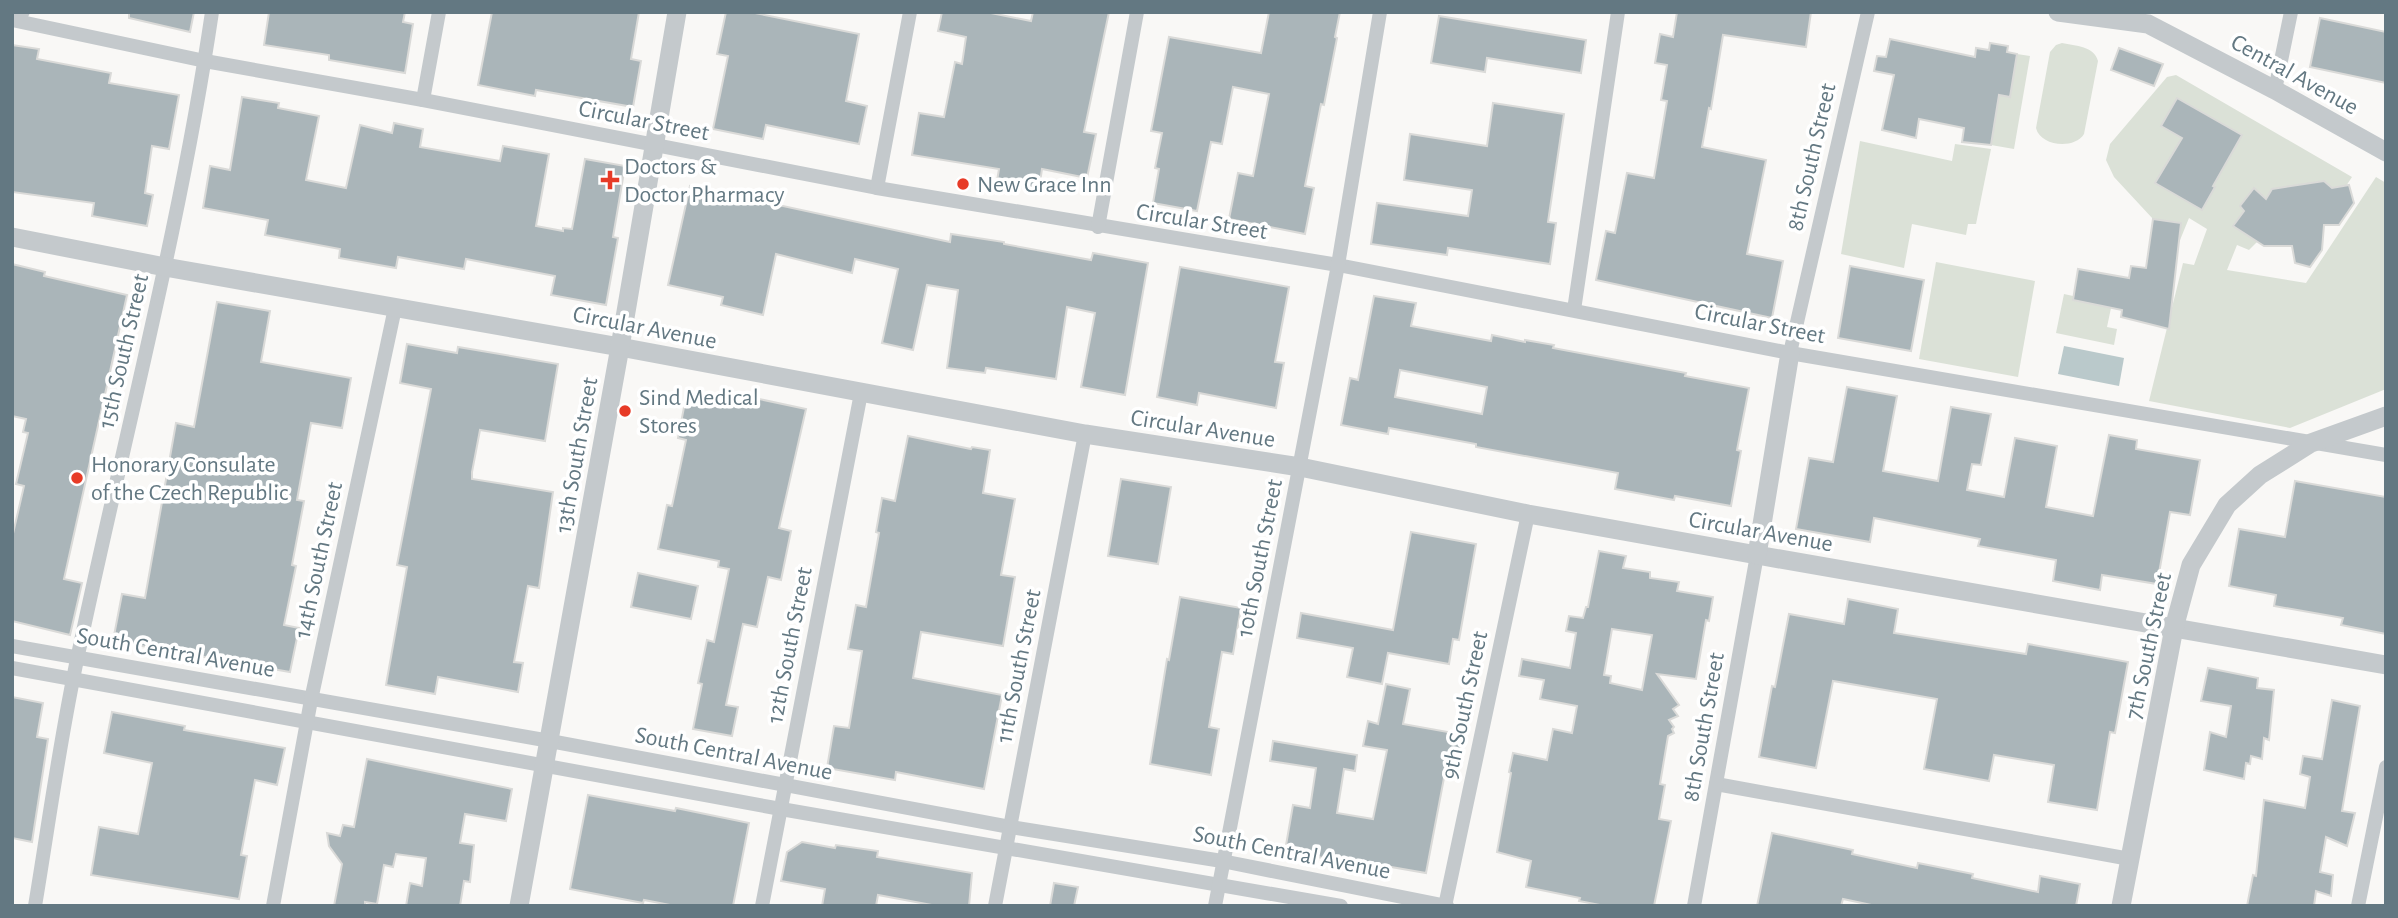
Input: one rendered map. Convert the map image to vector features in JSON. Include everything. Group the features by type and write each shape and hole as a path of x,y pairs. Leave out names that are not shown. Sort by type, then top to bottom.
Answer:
{"street":[{"path":"12,18 20,12"},
{"name":"15th South Street","path":"35,906 77,657 165,267 212,12"},
{"path":"423,100 439,12"},
{"name":"13th South Street","path":"519,906 620,347 677,12"},
{"path":"877,188 911,12"},
{"path":"1098,227 1137,12"},
{"name":"10th South Street","path":"1215,906 1338,265 1380,12"},
{"path":"1574,310 1618,12"},
{"name":"8th South Street","path":"1790,353 1868,12"},
{"name":"Central Avenue","path":"2058,12 2148,24 2386,152"},
{"path":"2275,90 2291,12"},
{"name":"Circular Street","path":"12,18 205,61 423,100 877,188 1338,265 1790,353 2386,455"},
{"name":"Circular Avenue","path":"12,237 1085,434 1300,467 1528,514 2386,665"},
{"name":"14th South Street","path":"273,906 307,722 395,308"},
{"path":"1757,555 1790,353"},
{"name":"12th South Street","path":"762,906 861,393"},
{"name":"7th South Street","path":"2121,906 2174,628 2191,565 2227,505 2260,475 2311,443 2386,416"},
{"name":"11th South Street","path":"995,906 1085,434"},
{"name":"9th South Street","path":"1446,906 1528,514"},
{"name":"8th South Street","path":"1694,906 1757,555"},
{"name":"South Central Avenue","path":"12,646 550,741 1010,827 1222,861 1446,906"},
{"path":"12,668 1006,850 1341,906"},
{"path":"2358,906 2386,767"},
{"path":"1716,784 2130,859"}],"shaded area":[{"path":"2062,43 2093,52 2098,61 2084,134 2073,142 2058,144 2044,139 2036,128 2050,52"},
{"path":"2017,54 2030,56 2014,149 1991,145 1999,95 2010,96"},
{"path":"2176,75 2352,177 2346,186 2332,188 2324,181 2272,189 2266,198 2254,189 2240,205 2244,211 2233,226 2257,242 2249,250 2237,245 2227,270 2306,283 2376,177 2386,183 2386,389 2290,428 2149,401 2183,263 2194,265 2207,229 2189,218 2178,245 2181,223 2153,219 2114,177 2106,160 2110,144 2167,77"},
{"path":"1860,141 1952,161 1955,144 1991,149 1976,224 1968,224 1966,235 1912,224 1904,268 1841,254"},
{"path":"1936,262 2035,281 2018,377 1919,359"},
{"path":"2064,294 2073,296 2073,300 2111,308 2107,327 2117,329 2114,345 2056,333"},
{"path":"2064,346 2124,358 2119,386 2058,374"}],"building":[{"path":"129,12 194,12 190,32 129,18"},
{"path":"269,12 405,12 403,22 413,24 405,73 329,60 329,55 264,45"},
{"path":"492,12 639,12 631,59 641,61 633,107 536,90 535,96 478,85"},
{"path":"726,12 750,12 859,34 846,101 867,106 859,144 766,125 763,139 713,129 728,56 717,54"},
{"path":"942,12 986,12 1031,21 1033,12 1109,12 1084,132 1096,134 1087,178 1042,169 1039,189 997,181 999,169 912,155 919,113 944,117 955,62 962,64 966,37 938,31"},
{"path":"1269,12 1340,12 1324,105 1321,104 1305,186 1314,188 1305,234 1229,219 1238,173 1253,176 1269,94 1233,87 1222,144 1211,142 1197,211 1153,203 1159,169 1155,168 1162,133 1151,131 1169,37 1261,53"},
{"path":"1677,12 1811,12 1806,47 1723,35 1702,147 1766,160 1747,254 1783,261 1772,318 1596,280 1606,231 1615,233 1627,173 1654,178 1667,101 1661,100 1667,65 1655,63 1660,34 1673,37"},
{"path":"1439,16 1586,40 1581,73 1487,58 1485,72 1431,63"},
{"path":"2320,18 2386,32 2386,83 2310,67"},
{"path":"1890,39 1975,57 1976,48 1989,50 1990,43 2008,46 2007,52 2017,54 2010,97 1999,95 1991,145 1962,142 1964,128 1919,119 1916,138 1882,130 1894,75 1874,71 1877,56 1886,57"},
{"path":"12,45 39,49 37,59 111,73 109,83 179,95 169,149 152,146 145,193 153,195 147,226 92,216 94,203 12,192"},
{"path":"2119,48 2163,64 2154,86 2111,70"},
{"path":"242,97 279,103 278,108 319,116 306,180 346,188 360,125 392,133 394,123 423,129 420,147 500,161 503,146 549,154 536,226 563,231 563,228 572,229 585,159 625,166 613,237 618,238 606,305 551,295 555,276 466,259 464,269 398,257 396,268 339,258 340,249 265,235 268,220 203,208 210,166 230,170"},
{"path":"2177,98 2242,135 2202,210 2155,183 2182,138 2161,126"},
{"path":"1493,103 1564,114 1548,222 1556,223 1550,264 1448,248 1447,255 1371,244 1377,203 1468,216 1472,190 1404,180 1410,134 1487,146"},
{"path":"2324,181 2332,188 2349,185 2354,203 2339,225 2324,225 2322,250 2310,267 2295,263 2292,246 2264,246 2233,226 2244,211 2240,206 2254,188 2266,199 2272,189"},
{"path":"690,186 950,242 951,234 1091,260 1093,253 1148,263 1125,395 1081,387 1095,313 1067,307 1056,379 986,368 985,373 947,368 958,290 927,285 913,350 882,343 898,269 855,259 852,273 776,254 763,315 721,305 723,297 668,285"},
{"path":"2153,219 2181,223 2169,329 2121,317 2122,310 2073,300 2078,269 2129,278 2131,266 2146,268"},
{"path":"12,264 45,272 44,276 127,295 64,579 82,583 70,635 12,621 12,538 24,486 16,484 28,433 23,432 26,419 12,416"},
{"path":"1850,266 1924,280 1911,351 1838,338"},
{"path":"1180,267 1289,287 1275,362 1284,363 1276,408 1199,393 1197,405 1157,397"},
{"path":"1374,296 1416,303 1411,326 1491,341 1492,335 1554,345 1553,348 1749,388 1737,450 1741,451 1731,506 1675,496 1674,500 1615,489 1618,473 1389,428 1388,434 1341,425 1350,378 1358,380","holes":["1400,370 1487,387 1482,414 1395,397"]},
{"path":"217,302 270,311 261,362 351,378 342,428 311,423 297,500 304,501 292,565 296,566 284,625 299,628 290,672 113,641 122,594 145,598 176,423 194,427"},
{"path":"407,344 457,353 458,347 558,364 545,441 480,430 472,472 472,479 553,492 539,588 528,586 514,662 523,663 518,692 438,677 435,694 386,685 407,567 397,565 431,389 400,383"},
{"path":"1847,387 1897,396 1883,471 1938,481 1951,407 1991,414 1981,465 1972,464 1967,490 2004,497 2015,438 2057,446 2046,507 2093,516 2109,435 2137,440 2136,449 2200,460 2190,515 2170,512 2157,584 2102,575 2100,590 2053,581 2056,560 1978,546 1980,539 1874,518 1870,542 1796,529 1809,458 1833,462"},
{"path":"687,392 757,407 759,399 806,409 779,528 791,531 781,580 768,577 757,627 743,624 726,705 738,707 732,736 693,729 702,684 698,683 707,640 714,642 729,569 718,567 719,561 658,549 667,505 672,506 686,440 678,438"},
{"path":"908,436 971,449 990,450 983,493 1015,499 1001,575 1015,577 1003,646 921,632 913,678 1002,695 984,789 896,772 895,780 827,768 834,726 849,728 862,651 848,649 856,605 866,607 879,533 876,532 882,498 895,501"},
{"path":"1121,479 1171,487 1158,564 1108,556"},
{"path":"2295,481 2386,497 2386,634 2341,625 2343,618 2274,606 2276,595 2229,586 2239,529 2285,537"},
{"path":"1411,532 1476,544 1459,640 1453,639 1449,664 1388,653 1382,684 1347,677 1353,648 1297,638 1301,613 1393,630"},
{"path":"1599,551 1626,556 1623,568 1650,572 1650,578 1679,582 1677,591 1713,597 1709,621 1706,620 1696,679 1657,674 1679,705 1673,709 1678,716 1669,720 1674,727 1674,733 1668,736 1660,784 1665,785 1659,819 1671,821 1654,906 1605,906 1526,887 1531,861 1497,852 1513,753 1547,760 1553,729 1572,733 1577,706 1540,699 1544,680 1519,676 1522,659 1570,668 1576,633 1566,631 1569,616 1583,618 1588,607","holes":["1612,629 1652,635 1642,690 1610,683 1611,676 1604,675"]},
{"path":"638,573 698,586 691,619 631,607"},
{"path":"1180,597 1241,608 1233,654 1222,652 1209,727 1219,729 1211,775 1150,764"},
{"path":"1848,599 1898,609 1894,633 2026,654 2028,644 2128,662 2115,733 2110,732 2097,810 2048,802 2054,765 1994,755 1989,781 1924,769 1937,699 1833,681 1816,768 1759,757 1789,614 1844,624"},
{"path":"2208,668 2258,678 2257,688 2274,690 2269,740 2264,738 2262,759 2251,756 2250,764 2246,763 2244,779 2204,770 2210,732 2226,737 2231,706 2201,701"},
{"path":"1386,684 1410,689 1403,724 1463,737 1458,764 1447,762 1426,873 1285,851 1293,805 1310,808 1316,768 1270,761 1273,741 1357,755 1355,771 1344,769 1337,813 1373,819 1387,750 1363,746 1368,721 1378,724"},
{"path":"12,697 43,703 37,737 48,739 32,842 12,838"},
{"path":"2332,700 2360,706 2342,811 2355,813 2347,846 2326,837 2320,872 2333,875 2331,896 2316,891 2314,906 2247,906 2253,875 2256,876 2264,800 2305,808 2310,777 2300,774 2303,756 2322,759"},
{"path":"112,712 185,726 184,730 285,748 277,785 255,780 241,855 247,856 239,899 91,875 99,827 138,834 152,763 104,753"},
{"path":"367,759 512,789 506,821 465,814 460,843 474,845 470,882 464,881 460,906 406,906 410,883 422,886 426,858 396,854 393,867 384,865 377,904 365,902 365,906 334,906 342,864 329,846 327,833 340,836 343,825 354,827"},
{"path":"588,795 675,811 676,808 749,823 733,906 675,906 644,900 643,903 570,889"},
{"path":"1772,833 1853,850 1852,854 1917,868 1918,863 1973,874 1972,878 2038,892 2040,876 2080,884 2076,906 1876,906 1843,899 1841,906 1757,906"},
{"path":"802,842 878,851 877,857 972,873 969,906 937,906 878,895 876,906 822,906 825,889 781,881 787,852"},
{"path":"1054,883 1078,887 1074,906 1050,906"}],"place":[{"name":"Doctors & Doctor Pharmacy","path":"610,180"},
{"name":"New Grace Inn","path":"963,184"},
{"name":"Sind Medical Stores","path":"625,411"},
{"name":"Honorary Consulate of the Czech Republic","path":"77,478"}]}
